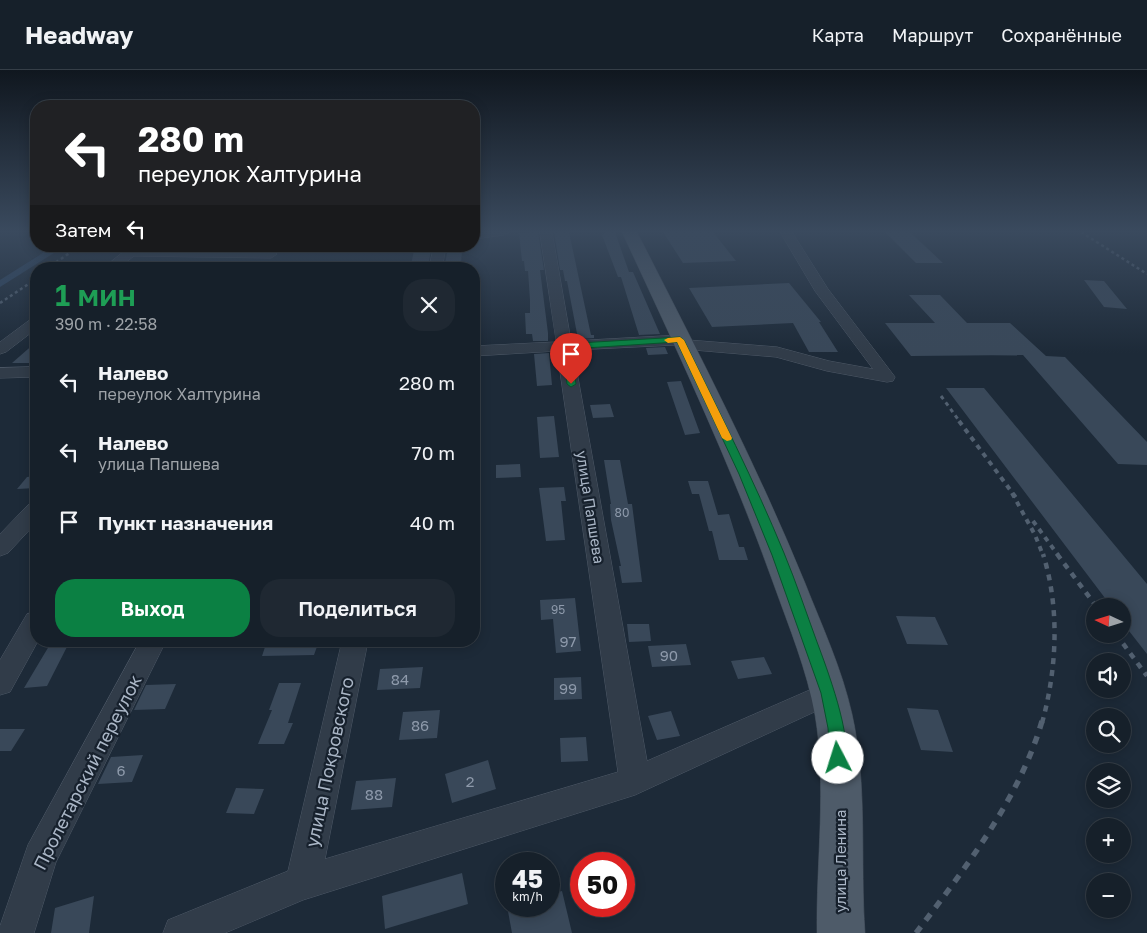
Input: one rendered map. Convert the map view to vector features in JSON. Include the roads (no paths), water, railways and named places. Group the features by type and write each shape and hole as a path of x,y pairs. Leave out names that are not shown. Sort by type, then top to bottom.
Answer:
{"main road":[{"name":"улица Ленина","path":"648,272 744,474 779,555 828,693 836,728 839,772 840,933"}],"street":[{"name":"улица Папшева","path":"553,272 635,781"},
{"path":"480,351 681,342 777,352 826,366 887,377 822,290 811,272"},
{"path":"0,348 30,326"},
{"path":"0,373 30,372"},
{"path":"0,548 30,516"},
{"path":"0,684 30,632"},
{"name":"Пролетарский переулок","path":"16,933 40,856 150,647"},
{"name":"улица Покровского","path":"303,883 354,647"},
{"path":"181,933 303,883 635,781 828,693"}],"waterway":[{"path":"0,284 19,272"}],"railway":[{"path":"0,303 30,283"},
{"path":"941,396 960,422"},
{"path":"959,421 1017,499"},
{"path":"1012,493 1035,535 1043,555"},
{"path":"1033,521 1058,555"},
{"path":"1042,723 1051,681 1054,638 1052,596 1043,554"},
{"path":"1057,554 1090,598"},
{"path":"1123,643 1147,676"},
{"path":"916,933 989,832 1020,778 1042,721"}]}
